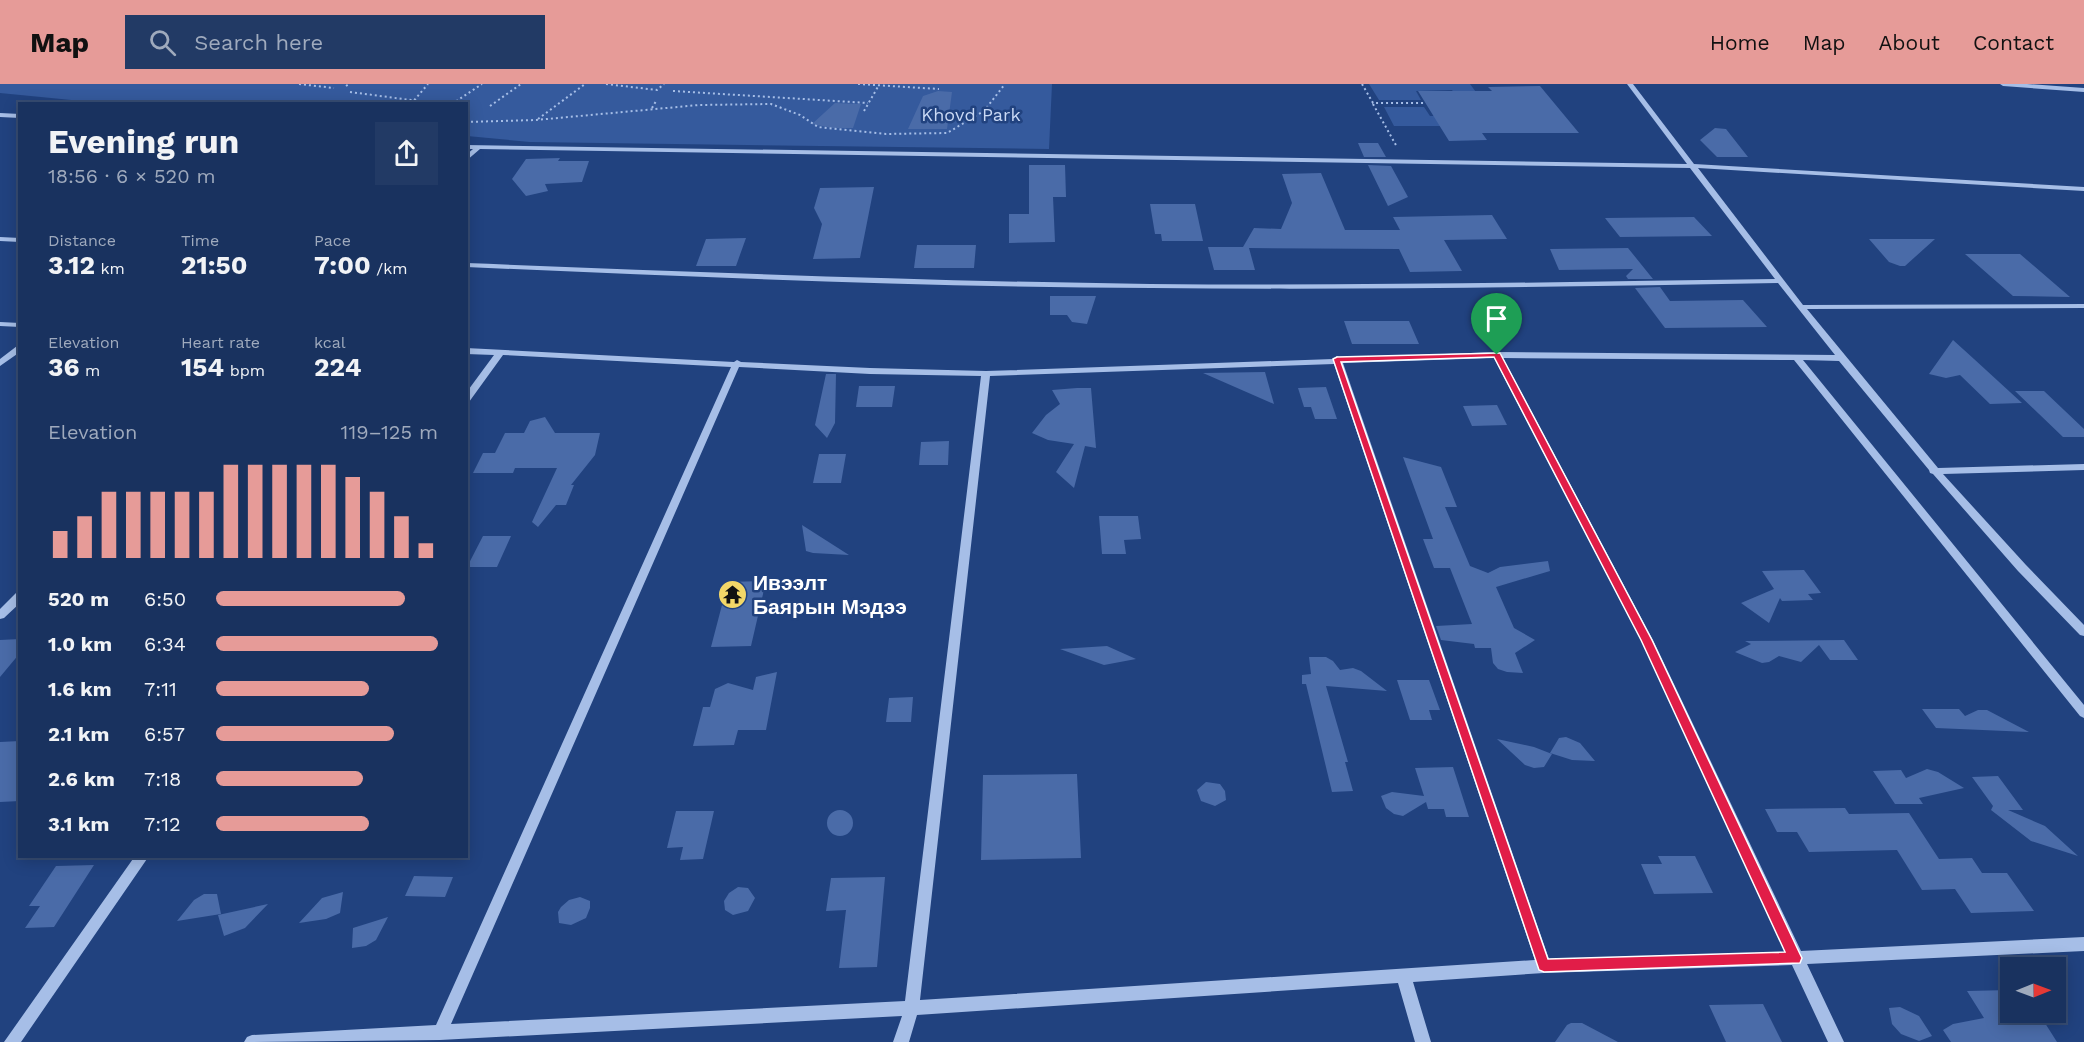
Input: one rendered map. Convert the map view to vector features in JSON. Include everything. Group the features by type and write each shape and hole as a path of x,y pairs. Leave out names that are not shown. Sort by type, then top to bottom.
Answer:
{"street":[{"path":"1630,84 1801,307 1933,471 1991,536 2084,632"},
{"path":"2003,84 2084,90"},
{"path":"0,115 18,116"},
{"path":"468,147 1693,166 2084,189"},
{"path":"468,157 478,148"},
{"path":"0,239 18,240"},
{"path":"468,265 827,280 1150,286 1489,286 1781,281"},
{"path":"1801,307 2084,306"},
{"path":"0,324 18,325"},
{"path":"0,363 18,350"},
{"path":"468,351 870,371 986,374 1233,366 1337,359 1497,355 1842,358"},
{"path":"468,397 500,353"},
{"path":"1497,355 1647,640 1836,1042"},
{"path":"1797,358 2084,713"},
{"path":"1337,359 1544,966"},
{"path":"440,1033 737,363"},
{"path":"901,1042 912,1008 986,374"},
{"path":"1933,471 2084,467"},
{"path":"0,615 18,598"},
{"path":"12,1042 142,858"},
{"path":"252,1042 440,1033 464,1036 1404,977 1544,966 1795,958 2084,944"},
{"path":"1404,977 1423,1042"}],"path":[{"path":"299,84 334,88"},
{"path":"413,100 428,84"},
{"path":"456,102 482,84"},
{"path":"489,105 521,84"},
{"path":"536,120 585,84"},
{"path":"606,84 657,90 664,84"},
{"path":"858,84 938,90 942,84"},
{"path":"468,122 536,120 651,109 771,104 800,115 818,127 828,129 886,134 947,133 984,111 1005,84"},
{"path":"1362,84 1405,161"},
{"path":"864,111 879,85"},
{"path":"673,91 868,103"},
{"path":"806,99 808,91"},
{"path":"351,92 427,102"},
{"path":"651,109 656,101"},
{"path":"1372,104 1426,103"}],"green space":[{"name":"Khovd Park","path":"0,84 1052,84 1049,149 530,142 468,136 468,102 92,102 0,93"},
{"path":"1369,84 1470,84 1501,126 1394,126 1384,107 1424,107 1430,116 1469,115 1452,90 1416,91 1421,100 1379,100"}],"building":[{"path":"1540,86 1579,133 1482,133 1487,140 1449,141 1418,91 1492,91 1488,87"},
{"path":"938,91 952,92 947,129 908,129 923,96"},
{"path":"835,103 861,104 853,128 832,128 812,124"},
{"path":"1715,128 1726,129 1748,157 1717,157 1700,140"},
{"path":"1358,143 1378,143 1386,157 1364,157"},
{"path":"560,158 558,161 589,161 582,182 545,184 548,191 526,196 512,179 526,159"},
{"path":"1029,165 1065,165 1066,197 1053,197 1055,242 1009,243 1009,214 1029,214"},
{"path":"1368,165 1391,166 1408,197 1388,206"},
{"path":"1321,173 1345,230 1400,230 1393,217 1492,215 1507,239 1444,240 1462,271 1410,272 1399,249 1249,248 1255,270 1214,270 1208,247 1243,247 1254,228 1281,229 1292,203 1282,174"},
{"path":"874,187 860,258 813,259 822,224 814,208 820,188"},
{"path":"1150,204 1195,204 1203,241 1162,241 1161,234 1155,234"},
{"path":"1694,217 1712,236 1620,237 1605,218"},
{"path":"746,238 736,266 696,266 706,239"},
{"path":"1869,239 1935,239 1905,266 1900,266 1889,262"},
{"path":"917,245 976,245 974,268 914,268"},
{"path":"1628,248 1653,279 1628,279 1626,276 1633,269 1559,270 1550,249"},
{"path":"1965,254 2020,254 2070,297 2013,296"},
{"path":"1660,287 1670,301 1743,300 1767,327 1665,328 1635,288"},
{"path":"1050,296 1096,296 1087,324 1072,322 1067,315 1050,315"},
{"path":"1344,321 1409,321 1419,344 1352,344"},
{"path":"1953,340 2022,403 1990,404 1960,375 1946,378 1929,374"},
{"path":"1265,372 1274,404 1203,373"},
{"path":"826,374 836,374 835,423 827,438 815,425"},
{"path":"859,386 895,386 892,407 856,407"},
{"path":"1326,387 1337,419 1315,419 1311,407 1304,407 1298,388"},
{"path":"1091,388 1096,448 1085,446 1074,488 1056,472 1074,444 1048,440 1032,433 1046,415 1060,404 1052,390"},
{"path":"2015,391 2044,391 2084,429 2084,437 2063,437"},
{"path":"1497,405 1507,425 1472,426 1463,406"},
{"path":"545,417 555,433 600,433 595,455 571,485 574,485 566,505 556,505 538,527 532,522 557,468 515,468 513,473 473,473 483,453 495,453 505,433 524,433 530,421"},
{"path":"949,441 948,465 919,465 921,442"},
{"path":"819,454 846,454 841,483 813,483"},
{"path":"1403,457 1441,467 1457,507 1445,507 1470,566 1488,573 1500,567 1548,561 1550,571 1496,587 1514,628 1535,640 1515,653 1523,673 1498,669 1493,663 1491,648 1475,648 1474,644 1441,640 1436,626 1472,624 1450,568 1434,568 1423,539 1433,539"},
{"path":"1099,516 1138,516 1141,539 1124,540 1126,554 1102,554"},
{"path":"802,525 849,555 806,551"},
{"path":"483,536 511,536 497,567 468,567"},
{"path":"1804,570 1821,593 1808,594 1813,600 1782,601 1780,598 1769,623 1741,603 1774,589 1762,571"},
{"path":"766,581 751,646 711,647 728,582"},
{"path":"18,639 18,655 0,677 0,640"},
{"path":"1844,640 1858,660 1830,660 1819,645 1801,662 1779,656 1762,663 1735,652 1751,644 1745,641"},
{"path":"1107,646 1136,659 1104,665 1060,649"},
{"path":"1309,657 1326,657 1333,661 1340,670 1353,668 1361,671 1387,691 1326,686 1348,762 1345,762 1353,791 1332,792 1306,684 1302,684 1302,675 1311,674"},
{"path":"777,672 766,730 738,730 734,745 693,746 703,707 710,707 715,689 728,683 753,690 756,677"},
{"path":"1397,680 1429,680 1440,710 1429,710 1432,720 1410,720"},
{"path":"913,697 911,722 886,722 889,698"},
{"path":"1922,709 1959,709 1965,716 1978,710 1987,710 2029,732 1936,728"},
{"path":"1566,737 1580,743 1595,761 1572,760 1550,753 1559,738"},
{"path":"1497,739 1534,747 1552,754 1544,767 1534,768 1525,765"},
{"path":"18,741 18,801 0,802 0,742"},
{"path":"1453,767 1469,817 1446,817 1444,809 1428,809 1426,802 1403,816 1394,814 1386,808 1381,796 1392,792 1424,796 1415,768"},
{"path":"1927,769 1938,772 1964,788 1919,798 1923,804 1895,804 1873,771 1901,770 1906,778"},
{"path":"1077,774 1081,858 981,860 983,775"},
{"path":"1998,776 2023,810 2008,810 2045,826 2078,856 2031,841 1991,810 1993,806 1972,777"},
{"path":"1206,782 1220,784 1225,791 1226,800 1215,806 1201,801 1197,790"},
{"path":"1845,808 1849,814 1909,813 1939,859 1972,858 1982,873 2007,873 2034,911 1971,913 1955,889 1922,890 1897,850 1809,852 1797,832 1777,832 1765,809"},
{"path":"840,810 850,813 853,823 850,833 840,836 830,833 827,823 830,813"},
{"path":"676,811 714,811 703,859 680,860 683,847 667,848"},
{"path":"1658,856 1695,856 1713,893 1654,894 1641,864 1662,864"},
{"path":"94,865 54,927 25,928 40,906 29,906 56,866"},
{"path":"414,876 453,877 445,897 405,896"},
{"path":"885,877 877,967 839,968 846,910 826,911 831,878"},
{"path":"738,887 748,888 755,898 748,911 733,915 725,910 724,901 729,893"},
{"path":"343,892 340,913 326,919 299,923 322,898"},
{"path":"204,894 217,894 221,914 177,921 194,900"},
{"path":"580,897 590,901 586,918 571,925 559,923 558,912 561,907 569,900"},
{"path":"268,904 245,928 224,936 218,915"},
{"path":"388,917 376,940 366,946 352,948 353,928"},
{"path":"2000,990 2000,1023 2045,1023 2057,1042 1951,1042 1943,1030 1953,1024 1984,1018 1967,991"},
{"path":"1763,1004 1782,1042 1726,1042 1709,1005"},
{"path":"1900,1007 1919,1016 1932,1036 1919,1041 1901,1034 1892,1024 1889,1008"},
{"path":"1571,1023 1582,1023 1618,1042 1555,1042"}],"place":[{"name":"Ивээлт Баярын Мэдээ","path":"732,595"}],"route":[{"path":"1497,355 1647,640 1795,958 1544,966 1337,359 1497,355"}]}
